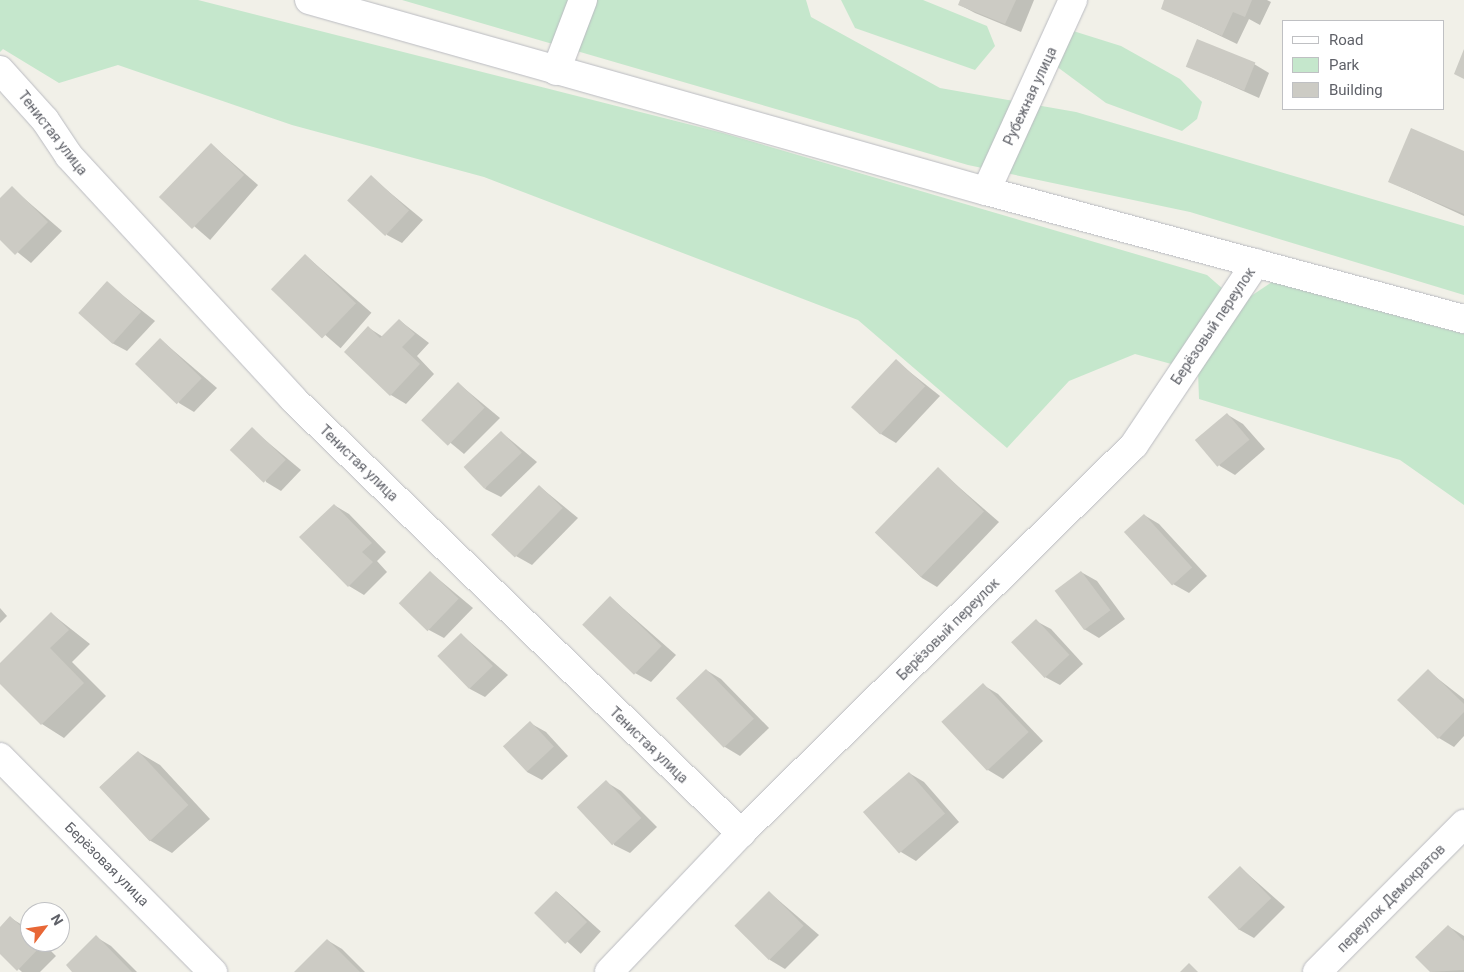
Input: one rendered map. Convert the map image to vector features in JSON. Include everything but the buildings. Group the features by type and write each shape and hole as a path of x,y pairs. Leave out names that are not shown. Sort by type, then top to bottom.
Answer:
{"street":[{"path":"309,0 986,191 1464,319"},
{"path":"556,71 584,0"},
{"name":"Рубежная улица","path":"986,191 1074,0"},
{"name":"Тенистая улица","path":"0,70 44,120 69,156 293,399 741,833"},
{"name":"Берёзовый переулок","path":"610,972 741,833 1134,445 1256,263"},
{"name":"Берёзовая улица","path":"0,757 213,972"},
{"name":"переулок Демократов","path":"1318,972 1464,824"}],"green space":[{"path":"0,0 198,0 723,133 1207,275 1223,289 1175,365 1135,354 1069,381 1007,448 858,320 484,177 292,125 118,65 59,83 3,49 0,52"},
{"path":"402,0 806,0 811,17 940,88 1076,112 1464,226 1464,295 1190,212 968,165"},
{"path":"841,0 923,0 987,26 995,46 975,70 855,28"},
{"path":"1070,30 1121,46 1180,79 1202,102 1197,119 1182,131 1106,103 1056,66"},
{"path":"1272,282 1464,334 1464,505 1400,460 1199,399 1198,371 1248,298"}]}
